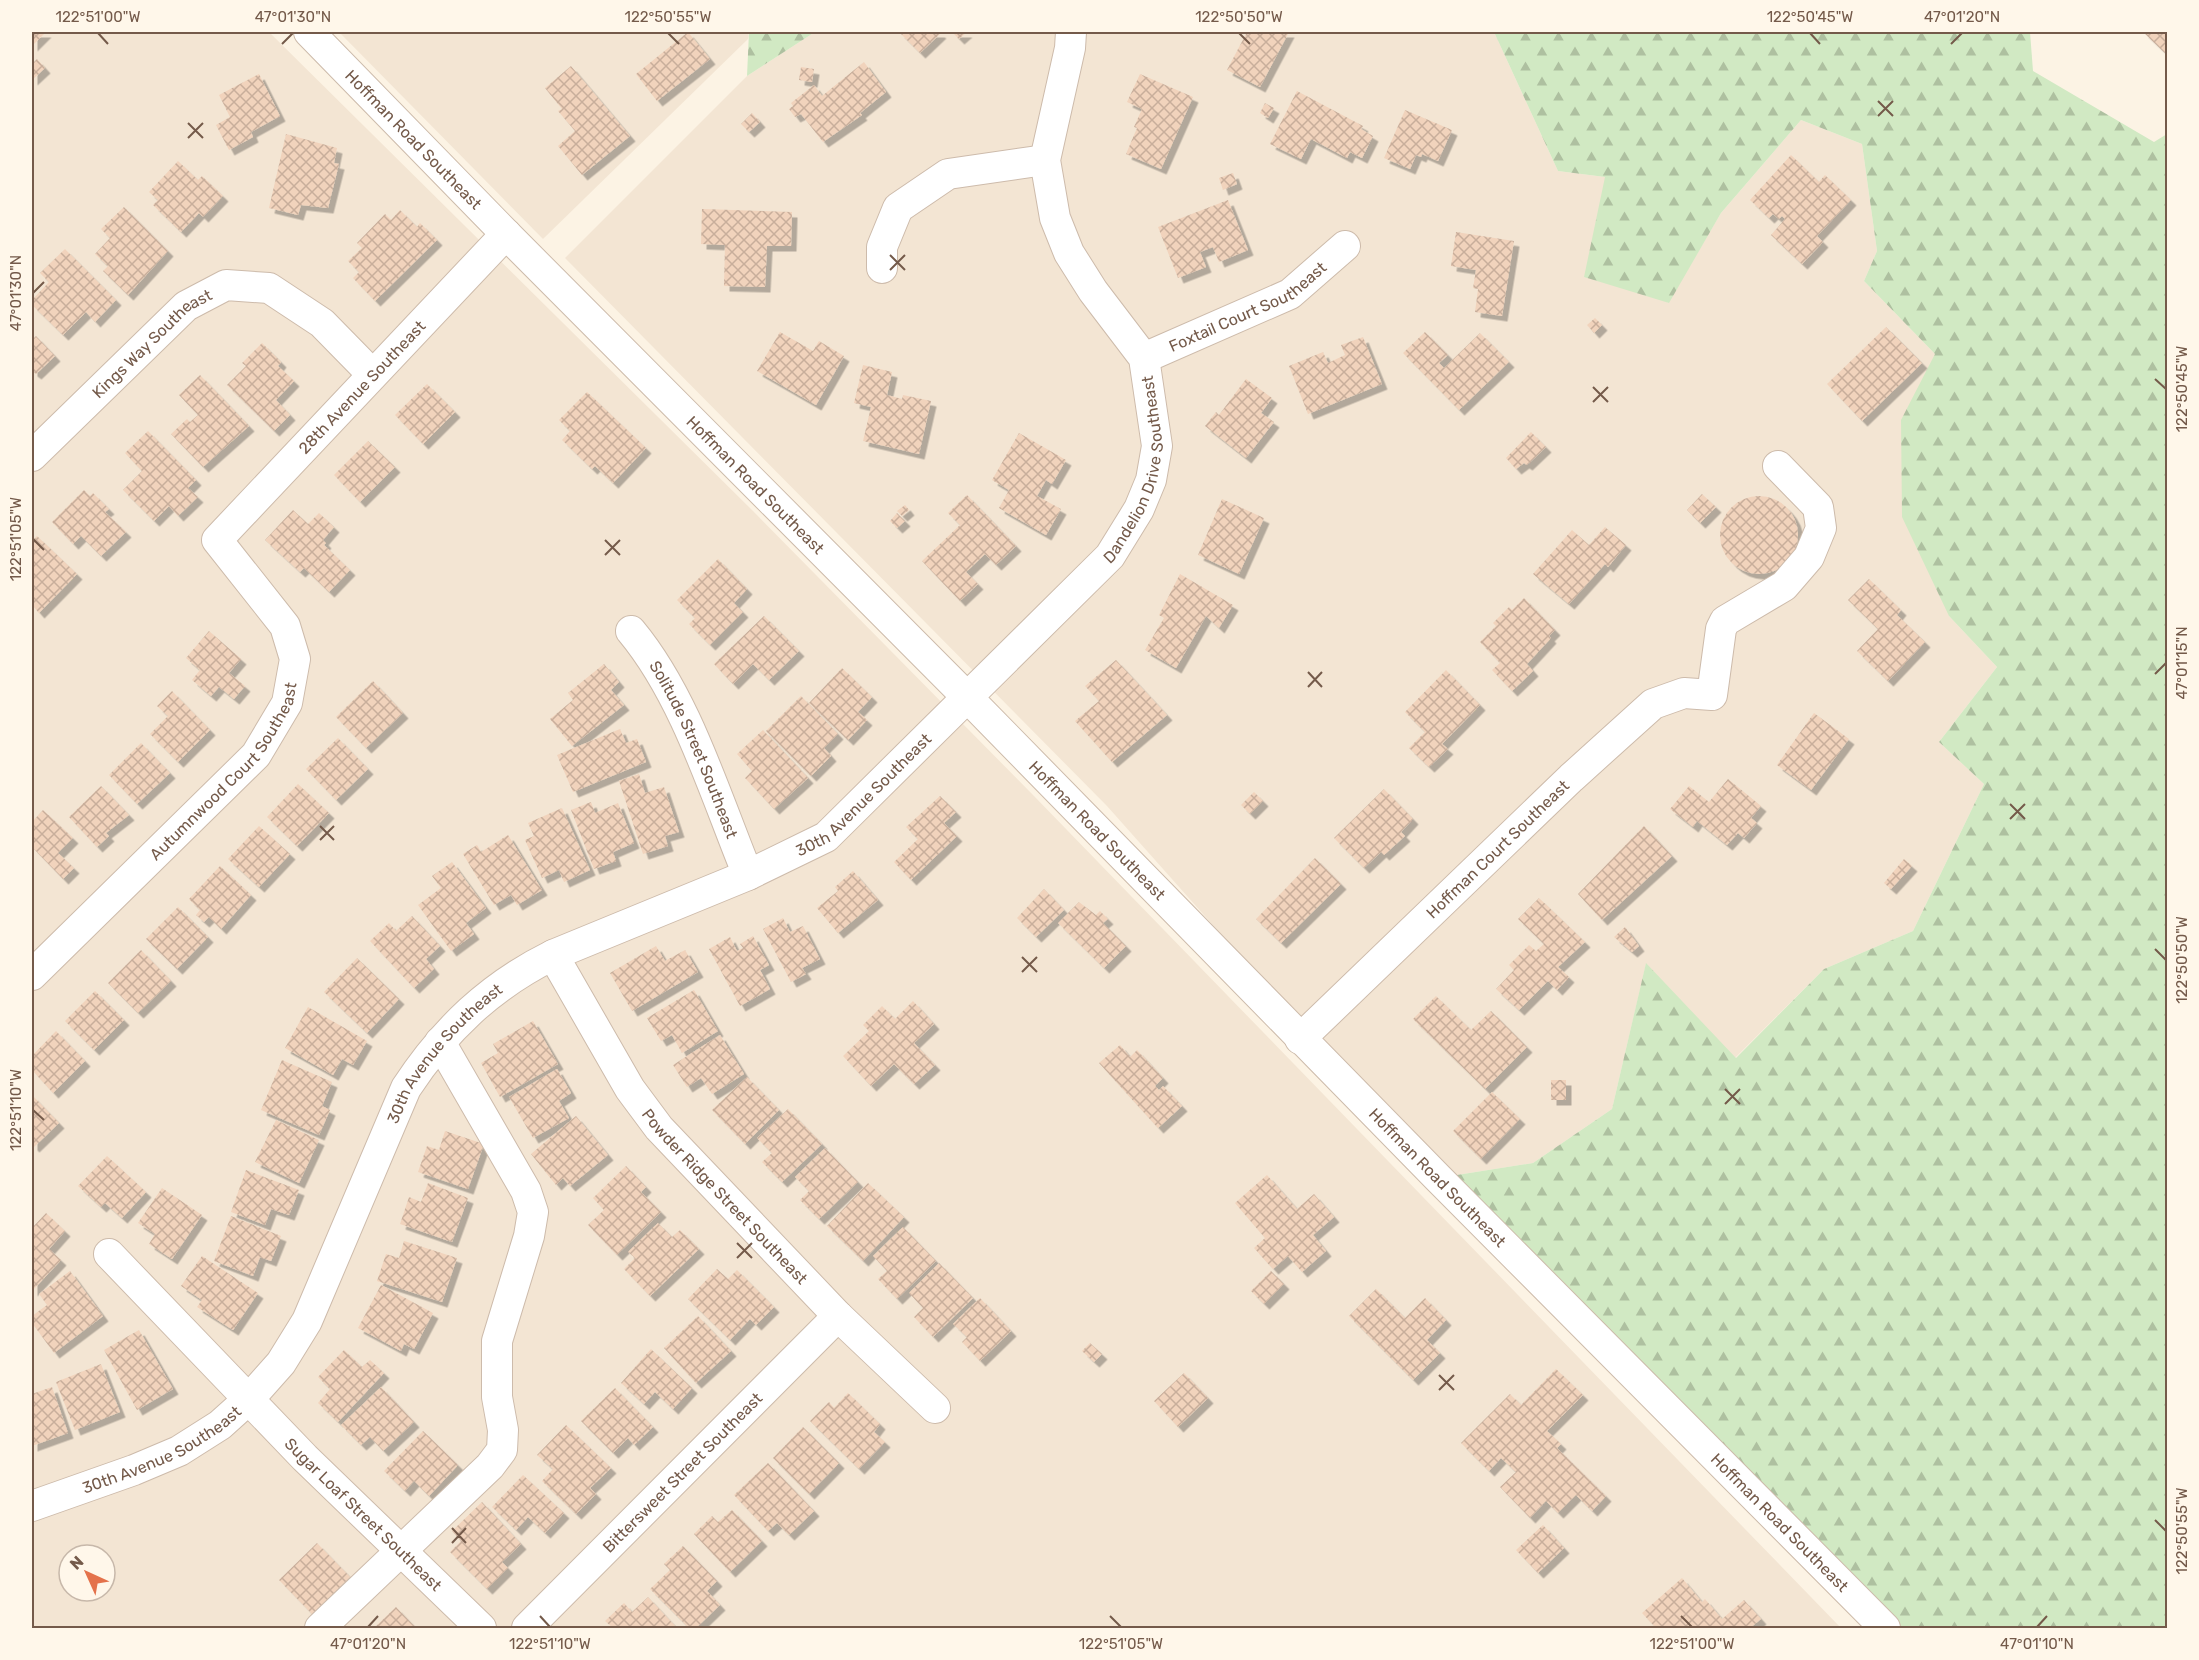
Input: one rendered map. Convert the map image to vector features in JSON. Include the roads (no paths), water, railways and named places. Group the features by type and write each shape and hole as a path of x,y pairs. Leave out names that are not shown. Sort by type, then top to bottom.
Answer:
{"street":[{"name":"Hoffman Road Southeast","path":"309,32 1885,1629"},
{"name":"Dandelion Drive Southeast","path":"968,698 1110,556 1152,480 1157,446 1144,358 1094,291 1070,253 1055,218 1045,160 1070,48 1071,32"},
{"path":"882,268 882,247 898,208 948,174 1045,160"},
{"name":"28th Avenue Southeast","path":"217,540 506,234"},
{"name":"Foxtail Court Southeast","path":"1144,358 1290,294 1345,246"},
{"name":"Kings Way Southeast","path":"32,456 186,306 226,285 269,288 322,323 372,374"},
{"name":"Hoffman Court Southeast","path":"1300,1038 1571,778 1653,704 1684,693 1712,694 1721,629 1725,621 1784,586 1809,557 1821,528 1818,507 1778,466"},
{"name":"Autumnwood Court Southeast","path":"32,975 256,755 287,703 295,659 285,626 217,540"},
{"name":"Solitude Street Southeast","path":"631,631 654,658 680,710 748,874"},
{"name":"30th Avenue Southeast","path":"32,1506 134,1470 178,1451 220,1425 249,1400 281,1363 307,1321 406,1088 458,1021 485,996 526,969 553,955 748,874 826,837 968,698"},
{"name":"Powder Ridge Street Southeast","path":"553,955 630,1089 659,1128 838,1316 934,1408"},
{"path":"320,1629 490,1466 502,1450 503,1431 497,1397 497,1341 529,1236 533,1212 526,1191 440,1042"},
{"name":"Sugar Loaf Street Southeast","path":"109,1254 305,1458 481,1629"},
{"name":"Bittersweet Street Southeast","path":"527,1629 838,1316"}]}
